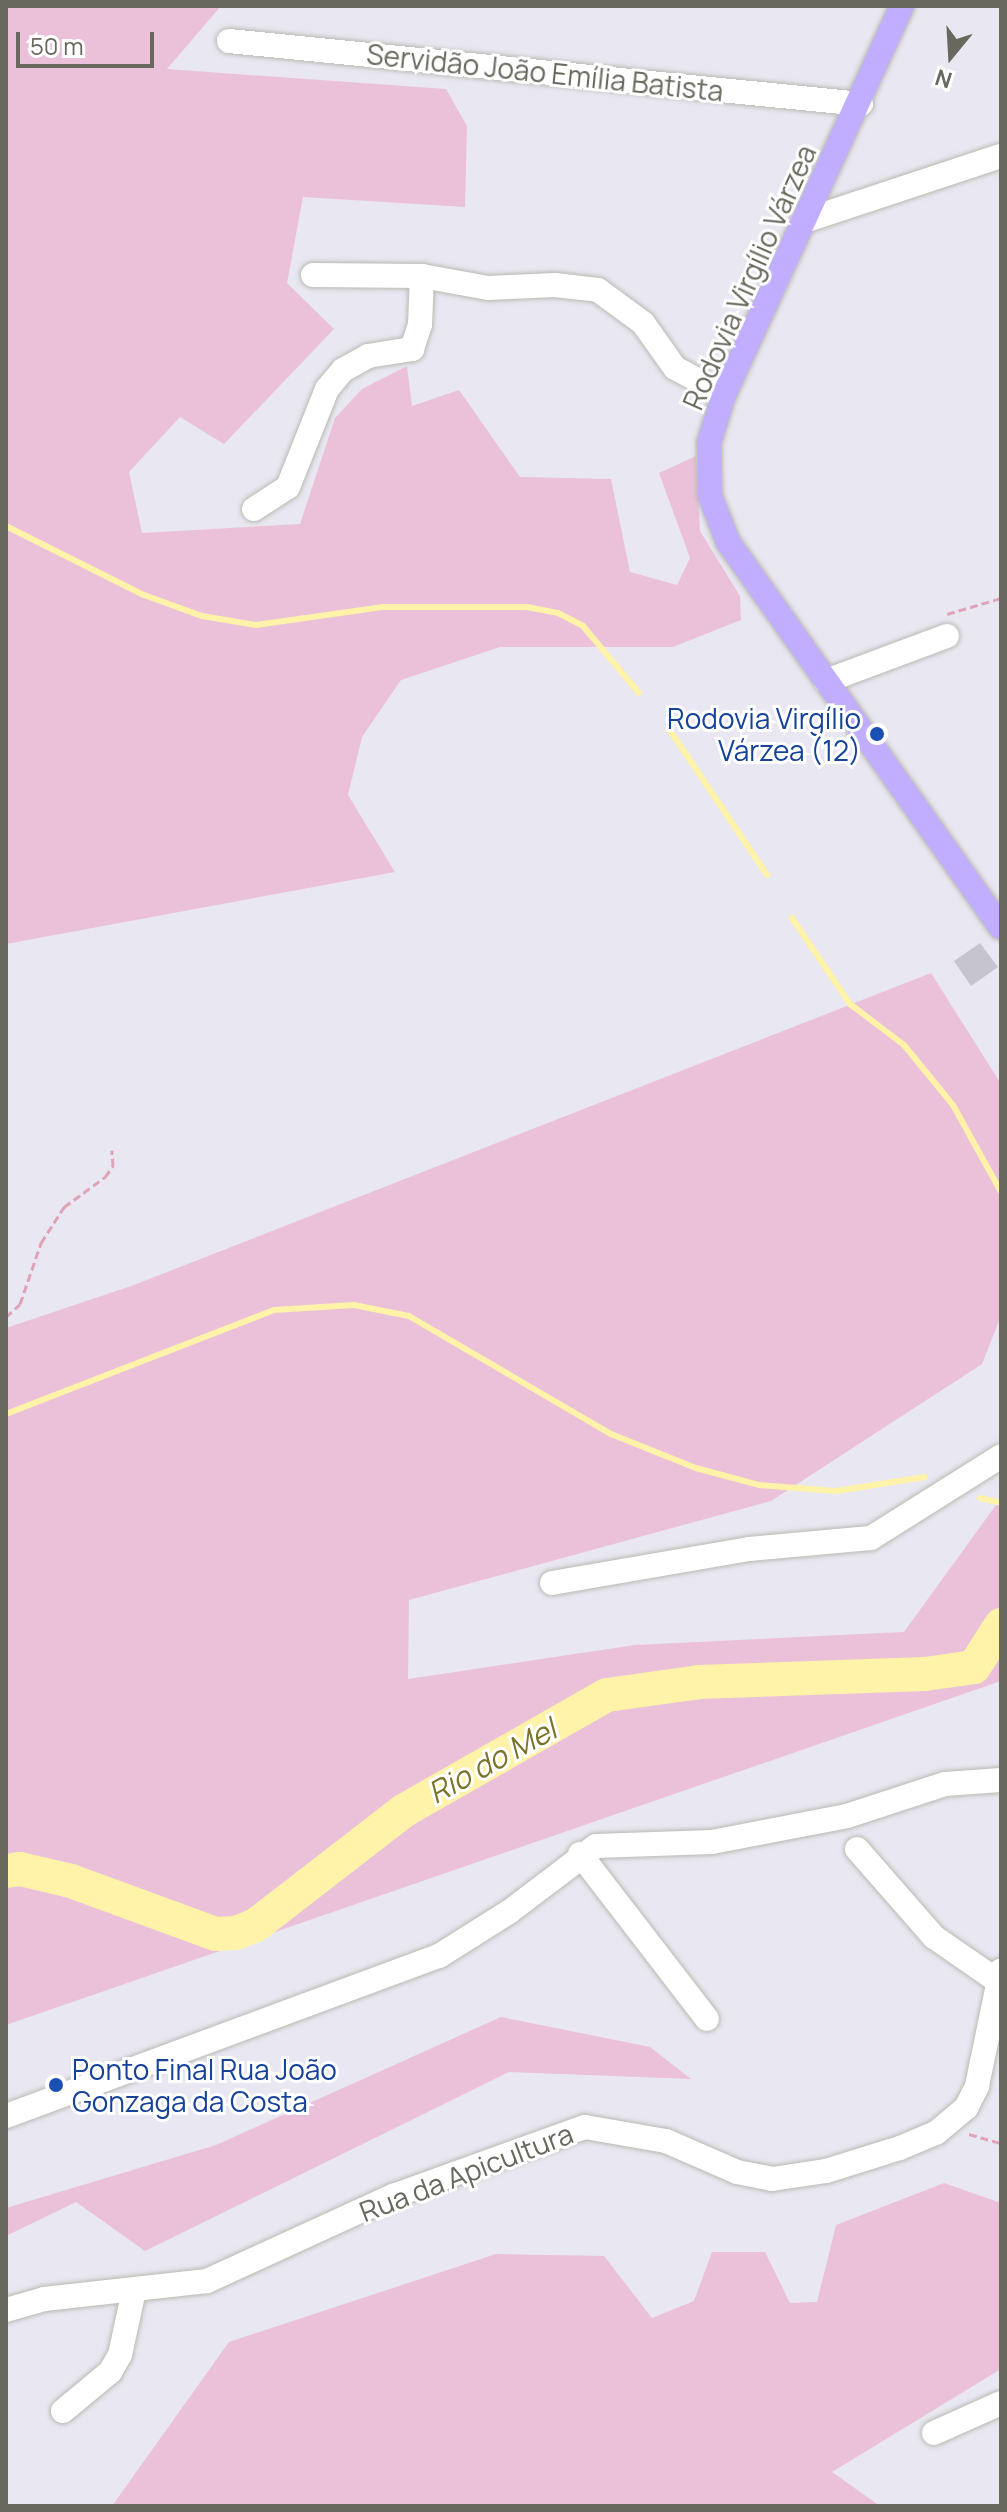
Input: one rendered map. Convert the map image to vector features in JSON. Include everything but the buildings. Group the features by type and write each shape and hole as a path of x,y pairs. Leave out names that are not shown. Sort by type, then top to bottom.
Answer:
{"main road":[{"name":"Rodovia Virgílio Várzea","path":"902,6 861,104 724,394 709,443 708,469 718,521 728,542 1001,927"}],"street":[{"name":"Servidão João Emília Batista","path":"229,41 861,104"},
{"path":"804,221 1001,156"},
{"path":"313,275 422,276 488,288 555,285 598,290 643,323 675,368 724,394"},
{"path":"254,509 288,487 327,389 343,370 368,356 412,349 420,325 422,276"},
{"path":"826,681 940,627"},
{"path":"552,1583 749,1549 871,1538 1001,1456"},
{"path":"6,2116 439,1956 509,1912 580,1854 612,1842 712,1842 847,1816 945,1784 1001,1780"},
{"path":"857,1849 934,1937 999,1975"},
{"path":"580,1854 707,2019"},
{"name":"Rua da Apicultura","path":"6,2310 44,2299 207,2281 366,2207 567,2130 630,2131 737,2172 772,2179 874,2157 923,2139 957,2119 977,2086 999,1975"},
{"path":"63,2411 110,2372 120,2355 134,2290"},
{"path":"934,2433 1001,2403"}],"path":[{"path":"940,627 1001,598"},
{"path":"6,1317 20,1304 41,1243 64,1207 105,1177 113,1166 112,1150"},
{"path":"957,2119 974,2139 1001,2143"}],"shaded area":[{"path":"6,6 221,6 167,69 446,89 467,126 465,207 303,197 287,283 334,329 224,444 180,417 129,472 142,533 300,524 335,418 362,389 407,366 412,406 459,390 520,477 611,479 630,572 677,585 690,558 659,473 696,456 700,531 740,596 741,620 673,647 500,647 401,680 362,737 348,795 395,872 6,944"},
{"path":"931,973 1001,1084 1001,1316 982,1364 771,1501 409,1600 408,1679 635,1645 904,1632 1001,1498 1001,1681 6,2025 6,1328 134,1285"},
{"path":"501,2017 650,2047 691,2079 509,2072 145,2251 76,2202 6,2236 6,2208 216,2145"},
{"path":"944,2183 1001,2203 1001,2369 832,2472 880,2506 112,2506 229,2342 496,2254 604,2256 652,2318 694,2301 712,2252 765,2252 790,2303 817,2302 836,2225"}],"waterway":[{"path":"6,526 144,595 202,616 256,625 382,607 527,607 558,613 583,626 639,693"},
{"path":"669,729 767,875"},
{"path":"792,918 850,1004 904,1045 953,1105 1001,1192"},
{"path":"6,1414 274,1310 354,1305 409,1316 611,1434 696,1468 759,1485 836,1491 925,1477"},
{"path":"980,1498 1001,1503"},
{"name":"Rio do Mel","path":"6,1871 20,1869 71,1881 216,1934 236,1933 256,1925 405,1810 607,1695 699,1682 925,1674 974,1667 1001,1625"}],"place":[{"name":"Rodovia Virgílio Várzea (12)","path":"877,734"},
{"name":"Ponto Final Rua João Gonzaga da Costa","path":"56,2085"}]}
